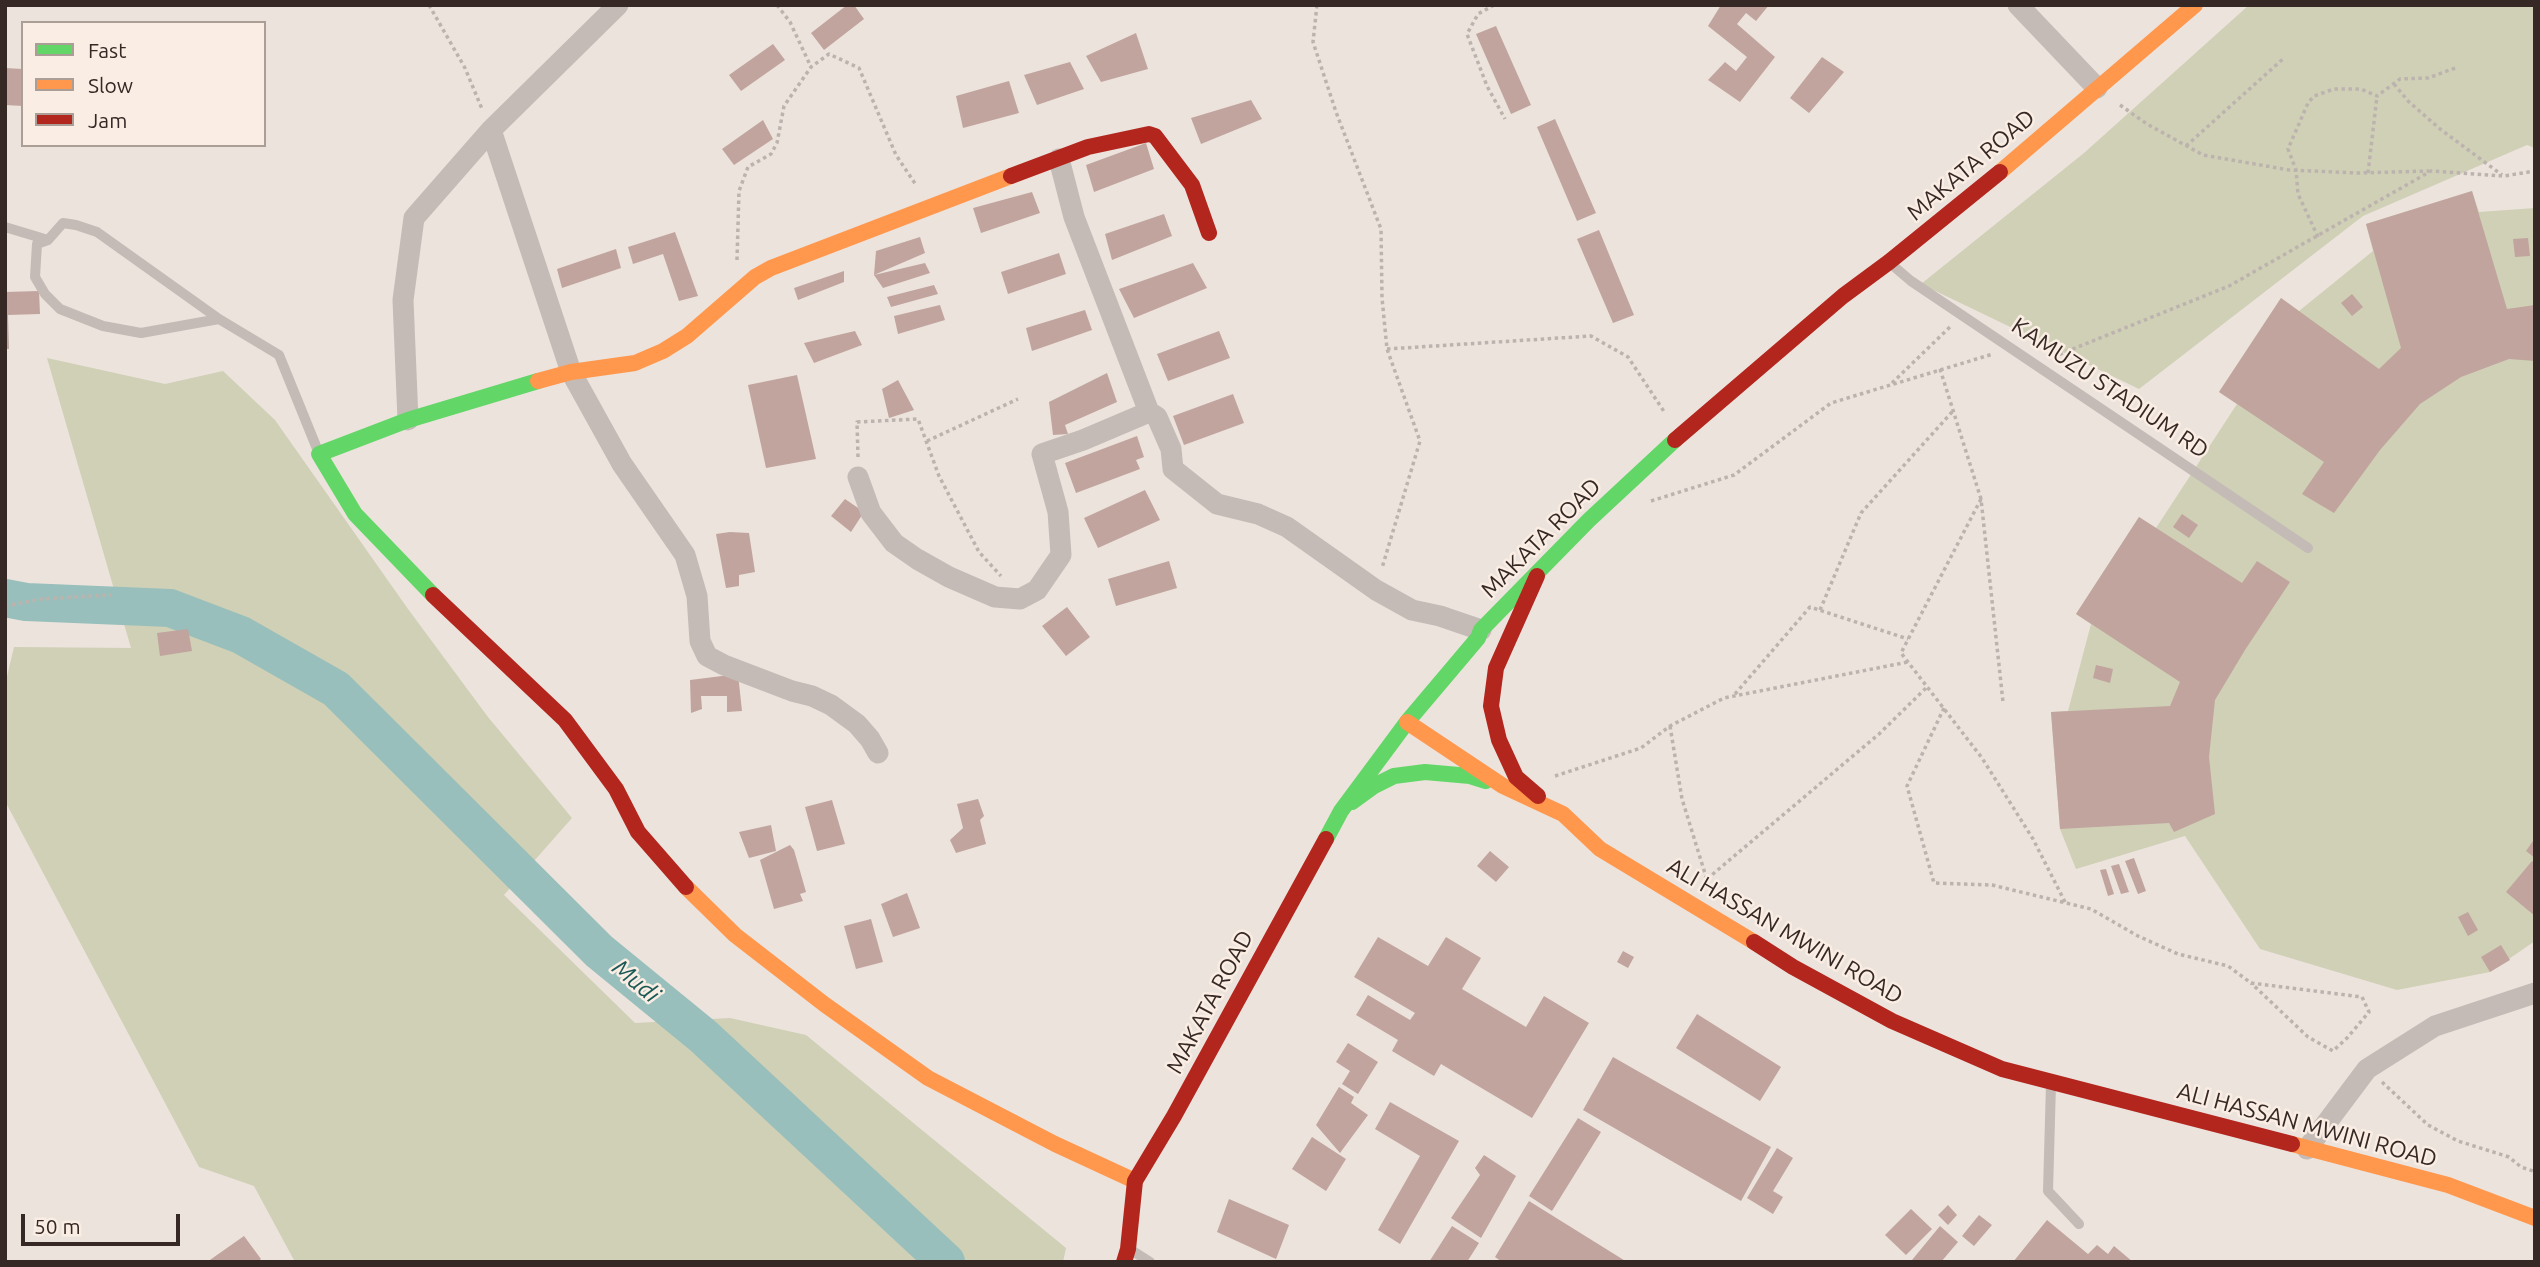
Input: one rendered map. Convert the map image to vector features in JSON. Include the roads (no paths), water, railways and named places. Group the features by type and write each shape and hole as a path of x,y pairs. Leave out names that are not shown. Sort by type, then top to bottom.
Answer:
{"main road":[{"name":"MAKATA ROAD","path":"1126,1255 1135,1181 1174,1116 1341,811 1408,722 1478,638 1481,630 1589,520 1680,435 1843,296 1889,262 2196,5"},
{"path":"1135,1181 1055,1144 928,1078 824,1004 735,935 678,879 638,832 616,789 565,720 448,611 355,514 319,454 408,419 571,372 635,363 663,351 687,336 755,277 771,268 1088,148 1149,134 1155,135 1192,185 1209,233"},
{"path":"1538,572 1496,668 1491,706 1499,740 1516,777 1563,814"},
{"name":"ALI HASSAN MWINI ROAD","path":"1408,722 1503,786 1563,814 1601,849 1724,922 1793,967 1904,1026 2002,1069 2448,1185 2535,1218"},
{"path":"1341,811 1374,786 1394,776 1441,773 1470,776 1503,786"}],"street":[{"path":"408,419 403,300 414,218 491,130 618,5"},
{"path":"2018,5 2097,89"},
{"path":"491,130 571,372 622,464 685,555 697,596 700,641 707,656 724,665 831,705 857,724 878,753"},
{"path":"1059,159 1073,217 1149,412 1157,417 1171,449 1173,469 1217,504 1258,514 1287,527 1376,590 1412,610 1481,630"},
{"path":"858,477 871,513 894,543 949,577 995,597 1021,598 1037,590 1060,555 1058,512 1042,454 1149,412"},
{"path":"2306,1149 2367,1069 2435,1026 2535,993"}],"lane":[{"path":"219,319 141,333 103,326 60,309 45,294 35,277 37,244 48,240 63,223 97,232 219,319 279,355 319,454"},
{"path":"5,227 48,240"},
{"name":"KAMUZU STADIUM RD","path":"1889,262 1911,281 1964,314 2308,548"},
{"path":"2051,1082 2048,1191 2079,1224"},
{"path":"1126,1255 1150,1262"}],"waterway":[{"name":"Mudi","path":"5,598 26,602 170,608 241,635 336,689 599,951 703,1036 946,1262"}]}
